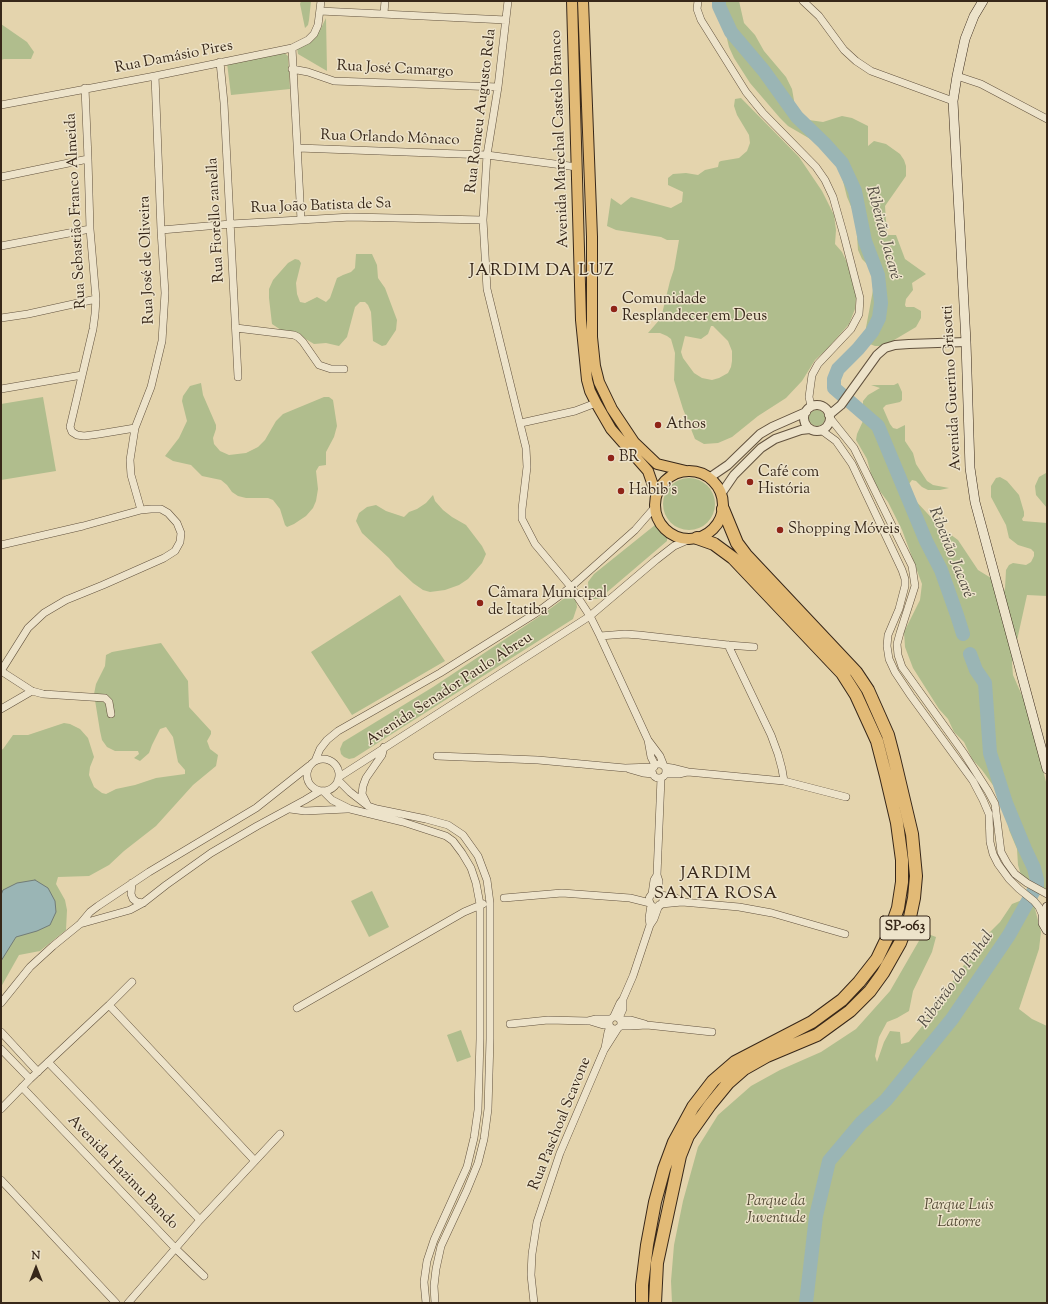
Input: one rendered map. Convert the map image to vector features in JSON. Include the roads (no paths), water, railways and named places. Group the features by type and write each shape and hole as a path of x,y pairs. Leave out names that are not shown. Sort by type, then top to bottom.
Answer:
{"highway":[{"name":"SP-063","path":"655,1303 657,1263 680,1156 688,1136 728,1083 744,1070 767,1056 817,1034 850,1011 870,991 883,973 910,918 916,876 912,834 894,758 888,735 868,690 856,672 746,555 737,543 723,509"},
{"name":"SP-063","path":"642,1303 642,1285 647,1245 657,1195 664,1169 674,1142 693,1107 713,1081 735,1062 812,1022 842,1000 860,982 877,959 888,936 898,908 902,882 902,860 897,823 877,741 856,696 842,672 733,558 714,544 693,538"}],"main road":[{"name":"Avenida Marechal Castelo Branco","path":"572,1 581,320 587,380 590,391 611,429 648,472 656,494"},
{"name":"Avenida Marechal Castelo Branco","path":"583,1 592,237 592,337 595,366 599,382 609,402 634,442 657,464 686,471"},
{"name":"Avenida Guerino Grisotti","path":"982,1 964,39 956,76 953,101 966,342 970,468 975,502 1047,769"},
{"path":"656,494 665,481 678,473 694,471 709,478"},
{"name":"SP-063","path":"709,478 716,485 721,494 723,509"},
{"name":"SP-063","path":"656,494 656,515 668,532 675,536 693,538"},
{"path":"693,538 705,535 712,530 721,517 723,509"},
{"path":"1047,906 1043,916 1043,923 1047,930"}],"street":[{"name":"Rua Damásio Pires","path":"1,105 292,48 308,40 314,34 318,25 321,1"},
{"path":"384,14 385,1"},
{"name":"Rua Romeu Augusto Rela","path":"508,1 498,87 487,155 483,220 487,289 526,448 522,519 535,544 571,587"},
{"path":"698,1 697,9 701,20 746,92 763,113 816,167 825,180 833,197 844,236 860,298 859,314 851,329 818,364 812,375 808,409 804,415 805,423 810,429"},
{"path":"803,1 819,16 844,50 856,61 871,71 953,101"},
{"path":"320,12 506,20"},
{"path":"292,48 301,220"},
{"name":"Rua Fiorello zanella","path":"220,62 220,71 223,84 238,377"},
{"name":"Rua José Camargo","path":"292,69 308,72 334,81 498,87"},
{"name":"Rua José de Oliveira","path":"141,510 131,475 130,460 135,428 151,387 162,341 165,293 155,76"},
{"path":"956,76 981,84 1047,120"},
{"name":"Rua Sebastião Franco Almeida","path":"85,88 90,229 96,299 93,329 70,427 72,432 77,435 84,436 135,428"},
{"name":"Rua Orlando Mônaco","path":"298,148 487,155 577,167"},
{"path":"1,177 88,159"},
{"name":"Rua João Batista de Sa","path":"161,230 231,224 351,217 483,220"},
{"path":"1,246 90,229"},
{"path":"1,318 28,314 96,299"},
{"path":"236,328 294,335 303,342 319,365 331,369 344,369"},
{"path":"821,430 827,425 829,417 841,405 877,355 885,348 894,345 966,342"},
{"path":"1,389 82,374"},
{"path":"521,424 575,411 596,403"},
{"path":"709,478 728,465 760,434 808,409 819,405 825,408 829,417 854,448 912,566 915,586 897,644 898,655 902,667 963,752 995,804 1002,852 1007,863 1015,874 1026,883 1047,894"},
{"path":"721,494 734,475 761,448 775,439 801,430 810,429 821,430 836,441 852,464 904,575 905,586 899,610 888,635 887,646 889,659 895,672 911,696 973,781 989,814 990,842 993,854 998,864 1009,879 1034,901 1043,916"},
{"path":"426,1303 424,1282 427,1261 434,1240 467,1167 474,1138 478,1110 480,1039 480,904 476,883 471,868 462,853 446,836 410,824 350,809 332,800 322,791 313,788 307,774 320,748 338,731 440,673 536,613 571,587 634,530 655,508"},
{"path":"1,545 82,526 141,510 161,509 168,513 177,522 181,533 180,542 175,551 164,558 66,600 44,613 28,628 1,671 32,692 105,698 109,702 111,714"},
{"name":"Avenida Senador Paulo Abreu","path":"338,778 384,747 590,616 674,546 693,538"},
{"path":"571,587 590,616 648,740 660,756 664,771"},
{"path":"600,636 625,634 640,635 754,647"},
{"path":"728,645 771,735 778,754 784,781"},
{"path":"1,709 32,692"},
{"path":"648,740 650,757 656,777 664,771 679,774 688,772 784,781 846,797"},
{"path":"368,806 362,794 363,786 366,778 382,755 384,747"},
{"path":"437,756 538,760 626,768 654,769 660,764 664,771"},
{"path":"1,1003 30,967 80,924 90,912 98,906 149,872 256,808 312,764 325,759 333,762 338,770 338,778 334,787 322,791 211,853 166,885 144,903 130,910 80,924"},
{"name":"Rua Paschoal Scavone","path":"650,925 649,918 659,881 657,875 664,771"},
{"path":"338,778 350,792 368,806 448,825 463,835 478,856 487,880 490,903 490,1039 488,1109 484,1139 478,1163 441,1246 434,1286 435,1303"},
{"path":"290,809 305,811 350,809"},
{"path":"132,883 131,894 133,899 137,902 144,903"},
{"path":"504,898 562,893 630,898 642,896 663,900 660,905"},
{"path":"654,898 676,898 682,902"},
{"path":"660,905 682,902 739,907 772,914 845,934"},
{"path":"297,1008 464,912 480,904 490,903"},
{"name":"Rua Paschoal Scavone","path":"534,1303 531,1275 532,1254 537,1222 560,1153 604,1050 606,1039 623,1009 623,999 650,925 660,905"},
{"path":"1,1109 30,1079 132,982"},
{"path":"109,1005 255,1161"},
{"path":"510,1024 548,1020 588,1021 596,1019 615,1022 636,1021 647,1025 712,1032"},
{"path":"1,1032 38,1072"},
{"path":"480,1039 490,1039"},
{"path":"1,1049 30,1079"},
{"name":"Avenida Hazimu Bando","path":"48,1062 200,1220"},
{"name":"Avenida Hazimu Bando","path":"22,1087 176,1249 204,1276"},
{"path":"128,1303 200,1220 280,1134"},
{"path":"1,1180 116,1303"}],"water":[{"path":"35,880 48,888 55,901 56,912 50,925 37,931 16,937 1,961 1,895 3,890 17,883"}],"waterway":[{"name":"Ribeirão Jacaré","path":"719,1 719,6 731,32 764,71 797,117 842,163 855,191 865,241 878,275 881,303 879,318 872,332 838,369 834,379 834,388 878,426 926,541 941,570 963,634"},
{"name":"Ribeirão do Pinhal","path":"806,1303 816,1216 829,1161 861,1123 886,1100 952,1019 1009,935 1037,885 1034,868 1006,803 990,753 985,683 976,670 970,654"}],"place":[{"name":"Comunidade Resplandecer em Deus","path":"614,309"},
{"name":"Athos","path":"658,425"},
{"name":"BR","path":"611,458"},
{"name":"Café com História","path":"750,482"},
{"name":"Habib's","path":"621,491"},
{"name":"Shopping Móveis","path":"780,530"},
{"name":"Câmara Municipal de Itatiba","path":"480,603"}],"district":[{"name":"JARDIM DA LUZ","path":"542,272"},
{"name":"JARDIM SANTA ROSA","path":"716,885"}],"park label":[{"name":"Parque da Juventude","path":"776,1210"},
{"name":"Parque Luis Latorre","path":"959,1214"}]}
